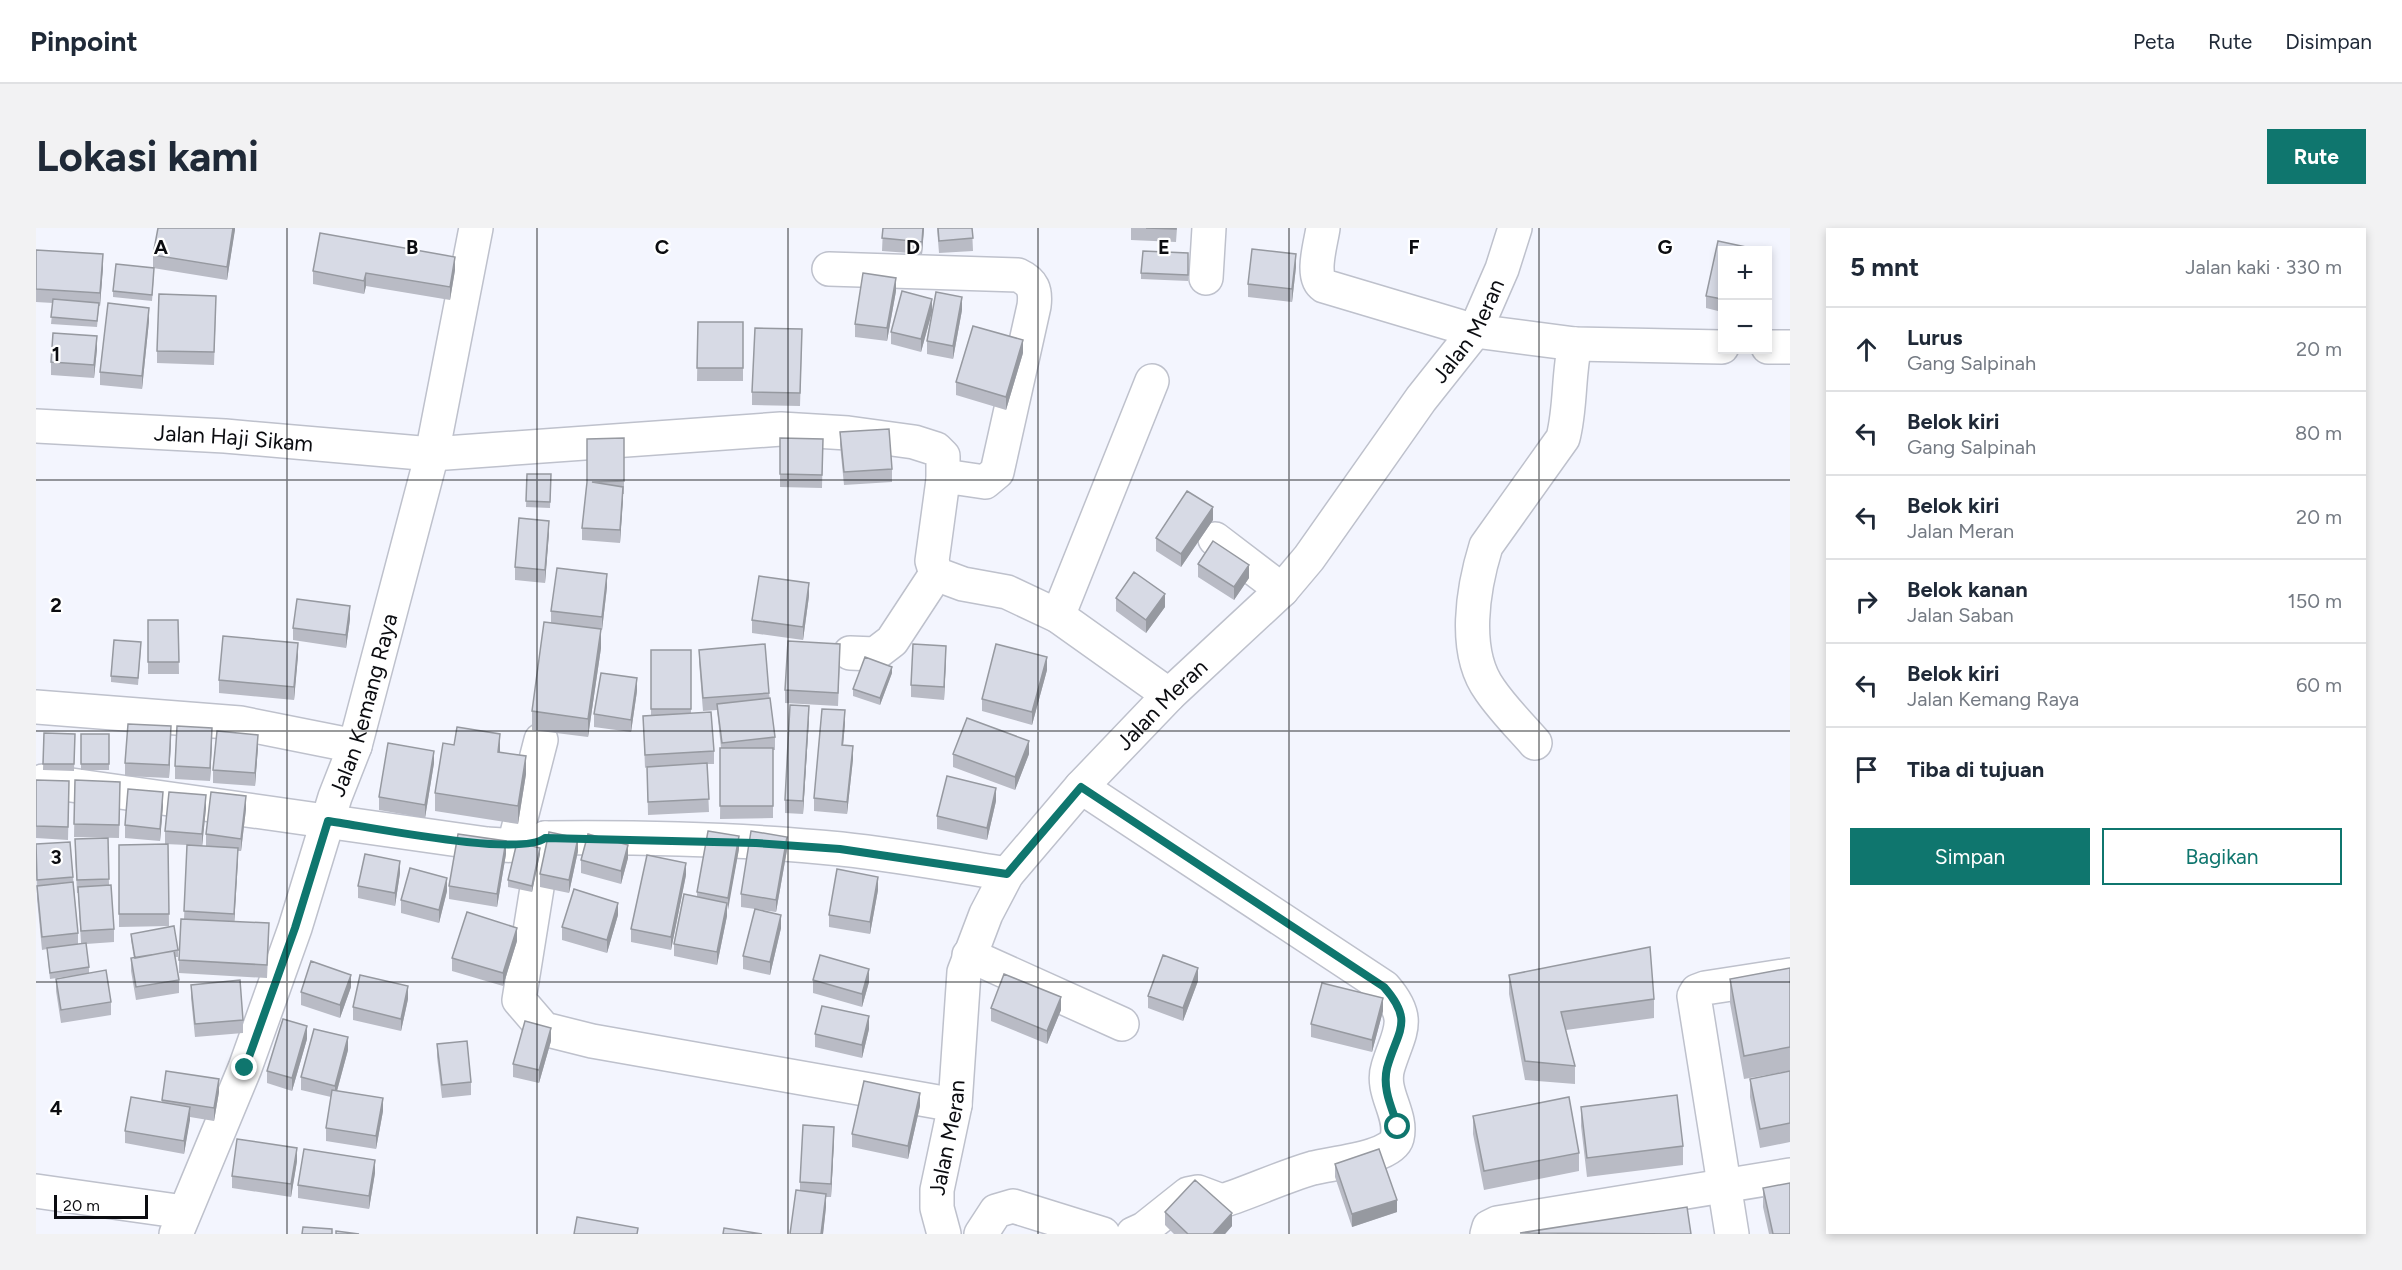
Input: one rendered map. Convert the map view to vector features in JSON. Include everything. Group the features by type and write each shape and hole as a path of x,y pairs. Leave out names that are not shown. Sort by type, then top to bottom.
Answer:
{"street":[{"name":"Jalan Kemang Raya","path":"180,1223 245,1068 295,928 328,821 355,746 432,454 476,228"},
{"path":"1206,278 1209,228"},
{"path":"1323,228 1317,274 1320,284 1324,286 1475,331 1575,344 1718,347"},
{"name":"Jalan Meran","path":"944,1234 937,1208 937,1190 954,1106 964,972 969,954 1007,874 1081,787 1169,695 1282,590 1475,331 1502,269 1515,228"},
{"path":"829,269 1018,275 1032,284 1035,294 1034,306 997,472 985,482 951,477 942,480 932,561 936,574"},
{"path":"1535,743 1489,690 1478,669 1473,627 1480,566 1486,546 1563,438 1568,422 1571,360 1575,344"},
{"path":"1772,347 1790,347"},
{"path":"1058,616 1152,381"},
{"name":"Jalan Haji Sikam","path":"36,426 225,436 432,454 781,429 848,433 914,442 936,449 943,456 942,480"},
{"path":"1215,539 1282,590"},
{"path":"936,574 963,584 1007,592 1058,616 1169,695"},
{"path":"850,653 875,654 892,640 936,574"},
{"path":"36,707 240,723 355,746"},
{"path":"541,740 529,842 519,1000 544,1029 592,1041 954,1106"},
{"path":"43,781 487,844 529,842 745,843 840,849 1007,874"},
{"path":"1081,787 1384,987 1395,999 1402,1015 1402,1031 1387,1069 1386,1090 1398,1127 1397,1140 1389,1148 1371,1156 1312,1168 1222,1201 1198,1192 1188,1194 1144,1229 1133,1234"},
{"path":"969,954 1122,1024"},
{"path":"1732,1234 1694,996 1697,991 1705,988 1790,975"},
{"path":"1487,1234 1489,1227 1497,1223 1790,1174"},
{"path":"36,1191 180,1223"},
{"path":"981,1234 996,1211 1013,1206 1103,1234"}],"building":[{"path":"158,228 233,228 227,267 153,255"},
{"path":"883,228 923,228 922,242 882,238"},
{"path":"938,228 972,228 973,238 939,241"},
{"path":"320,233 455,257 450,287 366,273 364,281 313,271"},
{"path":"1718,241 1741,246 1718,246 1718,298 1706,296"},
{"path":"1252,249 1296,254 1292,289 1248,284"},
{"path":"36,250 103,254 100,293 36,289"},
{"path":"1143,251 1188,253 1188,275 1141,273"},
{"path":"116,264 154,268 152,295 113,291"},
{"path":"863,273 896,278 887,328 855,324"},
{"path":"902,291 932,299 921,339 891,332"},
{"path":"936,292 962,297 953,346 927,341"},
{"path":"159,294 216,296 214,352 157,351"},
{"path":"53,299 99,303 97,321 51,317"},
{"path":"108,303 149,308 142,376 100,372"},
{"path":"698,322 743,322 743,368 697,368"},
{"path":"973,326 1023,340 1006,397 956,382"},
{"path":"755,328 802,329 800,393 752,392"},
{"path":"53,333 97,336 94,365 51,362"},
{"path":"889,429 892,469 844,472 840,432"},
{"path":"624,438 624,481 592,482 623,487 620,530 582,528 587,482 587,439"},
{"path":"780,438 823,439 822,475 780,474"},
{"path":"527,474 551,474 550,502 526,501"},
{"path":"1187,491 1213,507 1181,554 1156,538"},
{"path":"519,518 549,521 545,570 515,567"},
{"path":"1213,541 1249,565 1234,587 1198,564"},
{"path":"557,568 607,574 602,617 551,611"},
{"path":"1134,572 1165,594 1146,620 1116,598"},
{"path":"759,576 809,583 803,627 752,620"},
{"path":"297,599 350,606 346,635 293,628"},
{"path":"148,620 178,620 179,662 148,662"},
{"path":"544,622 601,629 588,719 532,711"},
{"path":"223,636 298,643 294,687 219,680"},
{"path":"114,640 141,642 138,678 111,676"},
{"path":"788,641 840,644 838,693 785,690"},
{"path":"765,644 769,693 703,698 699,650"},
{"path":"913,644 946,646 944,687 911,685"},
{"path":"996,644 1047,657 1032,712 982,699"},
{"path":"651,650 691,650 691,709 651,709"},
{"path":"865,657 892,667 880,698 853,689"},
{"path":"601,673 637,678 631,720 594,714"},
{"path":"770,698 775,737 722,743 717,704"},
{"path":"790,705 809,706 803,801 785,800"},
{"path":"822,709 845,710 842,745 853,746 847,802 814,798"},
{"path":"711,712 714,751 645,755 643,716"},
{"path":"967,718 1029,741 1015,777 953,754"},
{"path":"128,724 171,726 169,765 125,763"},
{"path":"177,726 212,728 210,768 175,766"},
{"path":"457,727 500,734 498,752 526,756 518,806 435,793 443,743 454,745"},
{"path":"217,731 258,735 255,773 213,770"},
{"path":"44,733 75,734 74,764 43,764"},
{"path":"81,734 109,734 109,764 81,764"},
{"path":"388,743 434,751 425,805 379,797"},
{"path":"720,748 773,748 773,806 720,806"},
{"path":"707,763 709,799 648,802 647,767"},
{"path":"947,776 996,788 987,828 937,816"},
{"path":"36,780 69,781 68,827 36,826"},
{"path":"75,780 120,782 119,825 74,824"},
{"path":"128,789 163,792 160,829 125,825"},
{"path":"169,792 206,795 202,834 165,831"},
{"path":"211,792 246,796 241,839 206,834"},
{"path":"708,831 739,836 728,898 697,892"},
{"path":"751,831 787,837 776,900 741,894"},
{"path":"549,832 578,838 569,880 540,874"},
{"path":"458,834 506,841 497,894 449,886"},
{"path":"588,834 628,845 621,871 581,860"},
{"path":"108,838 109,879 77,880 75,839"},
{"path":"70,842 73,877 37,880 36,844"},
{"path":"517,842 540,848 532,886 508,880"},
{"path":"168,844 169,914 119,914 119,845"},
{"path":"187,845 238,848 234,914 184,911"},
{"path":"365,854 400,861 395,893 358,886"},
{"path":"647,855 686,863 671,937 631,929"},
{"path":"410,868 447,878 439,910 401,900"},
{"path":"837,869 878,877 870,922 829,915"},
{"path":"73,882 78,933 42,937 37,886"},
{"path":"111,885 114,929 81,931 78,887"},
{"path":"574,889 618,903 607,940 562,927"},
{"path":"684,894 727,903 717,952 674,944"},
{"path":"755,909 781,915 770,962 743,956"},
{"path":"467,912 517,928 503,973 452,958"},
{"path":"181,919 269,923 267,965 179,960"},
{"path":"174,926 178,950 135,958 131,934"},
{"path":"86,943 89,967 50,973 47,948"},
{"path":"1650,947 1654,999 1561,1012 1575,1066 1525,1061 1509,975"},
{"path":"174,951 179,980 136,987 131,958"},
{"path":"820,955 869,969 862,994 813,980"},
{"path":"1163,955 1198,968 1183,1008 1148,996"},
{"path":"311,961 351,975 340,1005 301,992"},
{"path":"1790,968 1790,1047 1744,1056 1730,979"},
{"path":"106,970 111,1002 61,1010 56,979"},
{"path":"1004,974 1061,997 1047,1031 991,1008"},
{"path":"360,975 408,986 401,1019 353,1007"},
{"path":"240,980 243,1020 195,1024 191,985"},
{"path":"1322,983 1383,998 1372,1040 1311,1024"},
{"path":"822,1006 869,1016 862,1045 815,1034"},
{"path":"283,1019 307,1026 292,1078 267,1071"},
{"path":"525,1021 551,1028 539,1070 513,1064"},
{"path":"314,1029 348,1037 335,1086 301,1077"},
{"path":"467,1041 471,1082 442,1085 437,1044"},
{"path":"166,1071 219,1079 214,1108 162,1100"},
{"path":"1790,1071 1790,1123 1760,1129 1750,1079"},
{"path":"864,1081 920,1093 908,1146 852,1134"},
{"path":"332,1090 383,1098 376,1136 326,1128"},
{"path":"1677,1095 1683,1146 1587,1158 1581,1107"},
{"path":"131,1097 190,1107 184,1141 125,1131"},
{"path":"1569,1097 1579,1153 1484,1171 1473,1116"},
{"path":"803,1125 834,1127 831,1184 800,1182"},
{"path":"237,1139 297,1148 291,1184 232,1176"},
{"path":"304,1149 375,1160 369,1196 298,1185"},
{"path":"1379,1149 1397,1200 1352,1214 1335,1164"},
{"path":"1195,1180 1232,1213 1213,1234 1188,1234 1165,1212"},
{"path":"1790,1183 1790,1234 1773,1234 1763,1188"},
{"path":"796,1190 826,1194 821,1234 790,1234"},
{"path":"1687,1207 1691,1234 1520,1233"},
{"path":"577,1217 638,1228 637,1234 574,1234"},
{"path":"303,1227 332,1229 332,1234 302,1234"},
{"path":"724,1228 762,1234 723,1234"},
{"path":"336,1231 359,1234 336,1234"}],"route":[{"path":"245,1068 295,928 328,821 487,844 514,845 540,842 545,838 596,837 756,843 840,849 1007,874 1081,787 1384,987 1395,999 1402,1015 1402,1031 1387,1069 1386,1090 1398,1127"}]}
